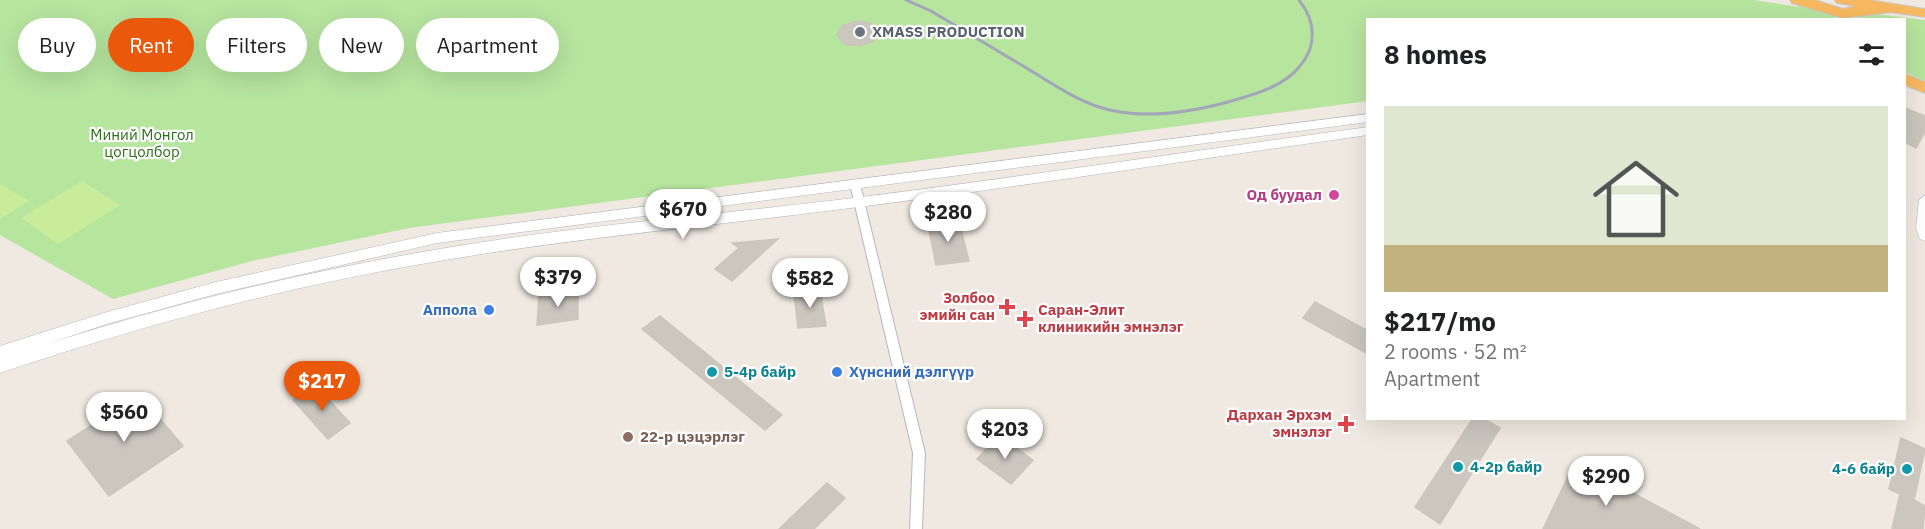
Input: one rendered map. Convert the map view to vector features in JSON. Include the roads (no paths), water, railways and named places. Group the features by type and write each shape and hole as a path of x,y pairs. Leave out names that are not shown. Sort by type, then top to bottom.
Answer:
{"highway":[{"path":"1797,0 1844,11 1890,8 1923,12"},
{"path":"1906,79 1925,88"}],"main road":[{"path":"0,353 57,333 211,289 391,247 479,232 1366,118"},
{"path":"0,366 57,346 202,305 329,275 434,255 859,202 1366,131"}],"street":[{"path":"855,184 919,453 916,529"},
{"path":"1925,200 1923,228 1925,236"}],"railway":[{"path":"906,0 931,11 1080,99 1110,110 1139,114 1199,109 1267,89 1285,80 1306,58 1312,42 1309,16 1299,0"}],"place":[{"name":"XMASS PRODUCTION","path":"860,32"},
{"name":"Од буудал","path":"1334,195"},
{"name":"Золбоо эмийн сан","path":"1007,307"},
{"name":"Аппола","path":"489,310"},
{"name":"Саран-Элит клиникийн эмнэлэг","path":"1025,319"},
{"name":"5-4р байр","path":"712,372"},
{"name":"Хүнсний дэлгүүр","path":"837,372"},
{"name":"Дархан Эрхэм эмнэлэг","path":"1346,424"},
{"name":"22-р цэцэрлэг","path":"628,437"},
{"name":"4-2р байр","path":"1458,467"},
{"name":"4-6 байр","path":"1907,469"}],"park label":[{"name":"Миний Монгол цогцолбор","path":"142,144"}]}
